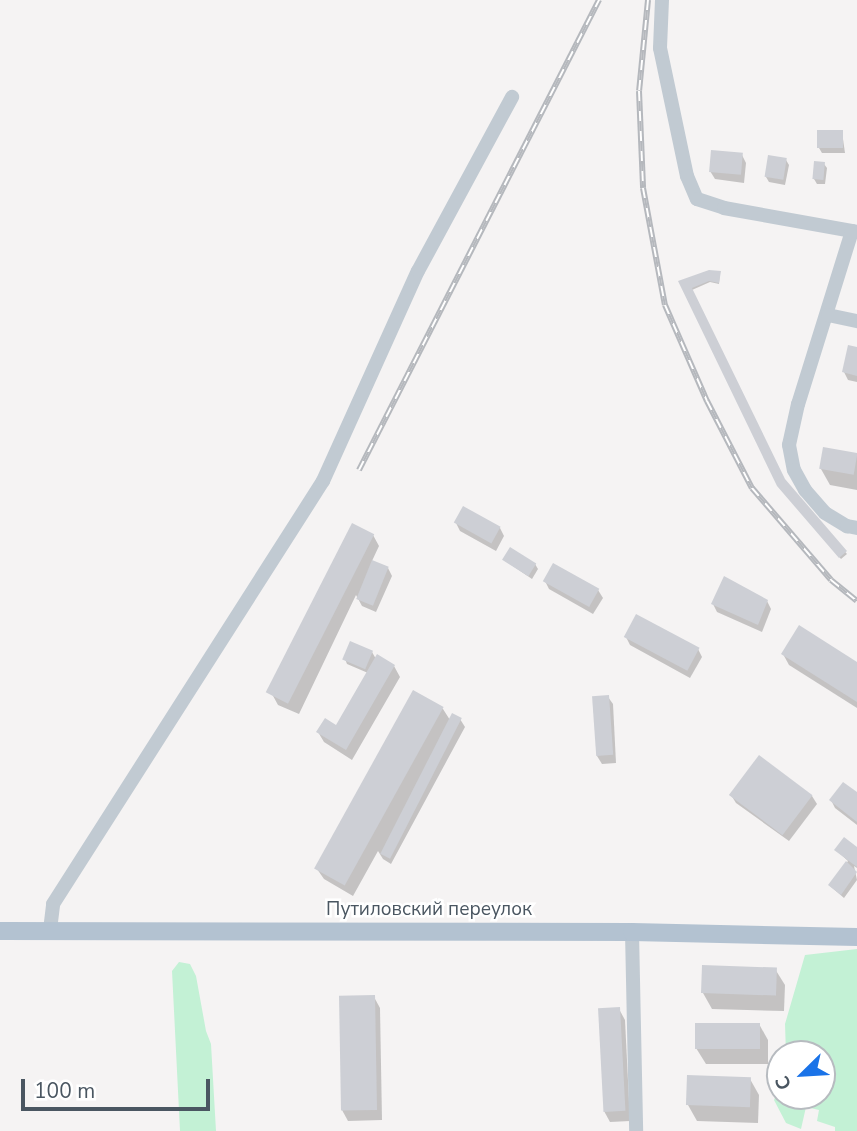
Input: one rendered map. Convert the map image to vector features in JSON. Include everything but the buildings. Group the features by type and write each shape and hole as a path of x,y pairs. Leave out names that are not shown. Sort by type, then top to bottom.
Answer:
{"main road":[{"name":"Путиловский переулок","path":"0,932 632,932 857,937"}],"street":[{"path":"662,0 660,48 687,176 697,199 724,208 854,231 798,404 789,445 794,470 825,513 847,526 857,528"},
{"path":"50,930 53,904 323,481 418,271 512,97"},
{"path":"828,315 857,321"},
{"path":"632,932 636,1131"}],"green space":[{"path":"857,949 857,1131 835,1131 835,1127 817,1121 819,1110 836,1110 836,1040 786,1040 785,1024 805,955"},
{"path":"179,962 190,964 196,976 211,1044 216,1131 180,1131 172,971"},
{"path":"779,1110 805,1110 801,1129 786,1123"}],"railway":[{"path":"359,470 599,0"},
{"path":"648,0 639,91 643,188 665,305 707,401 752,488 831,580 857,601"}]}
